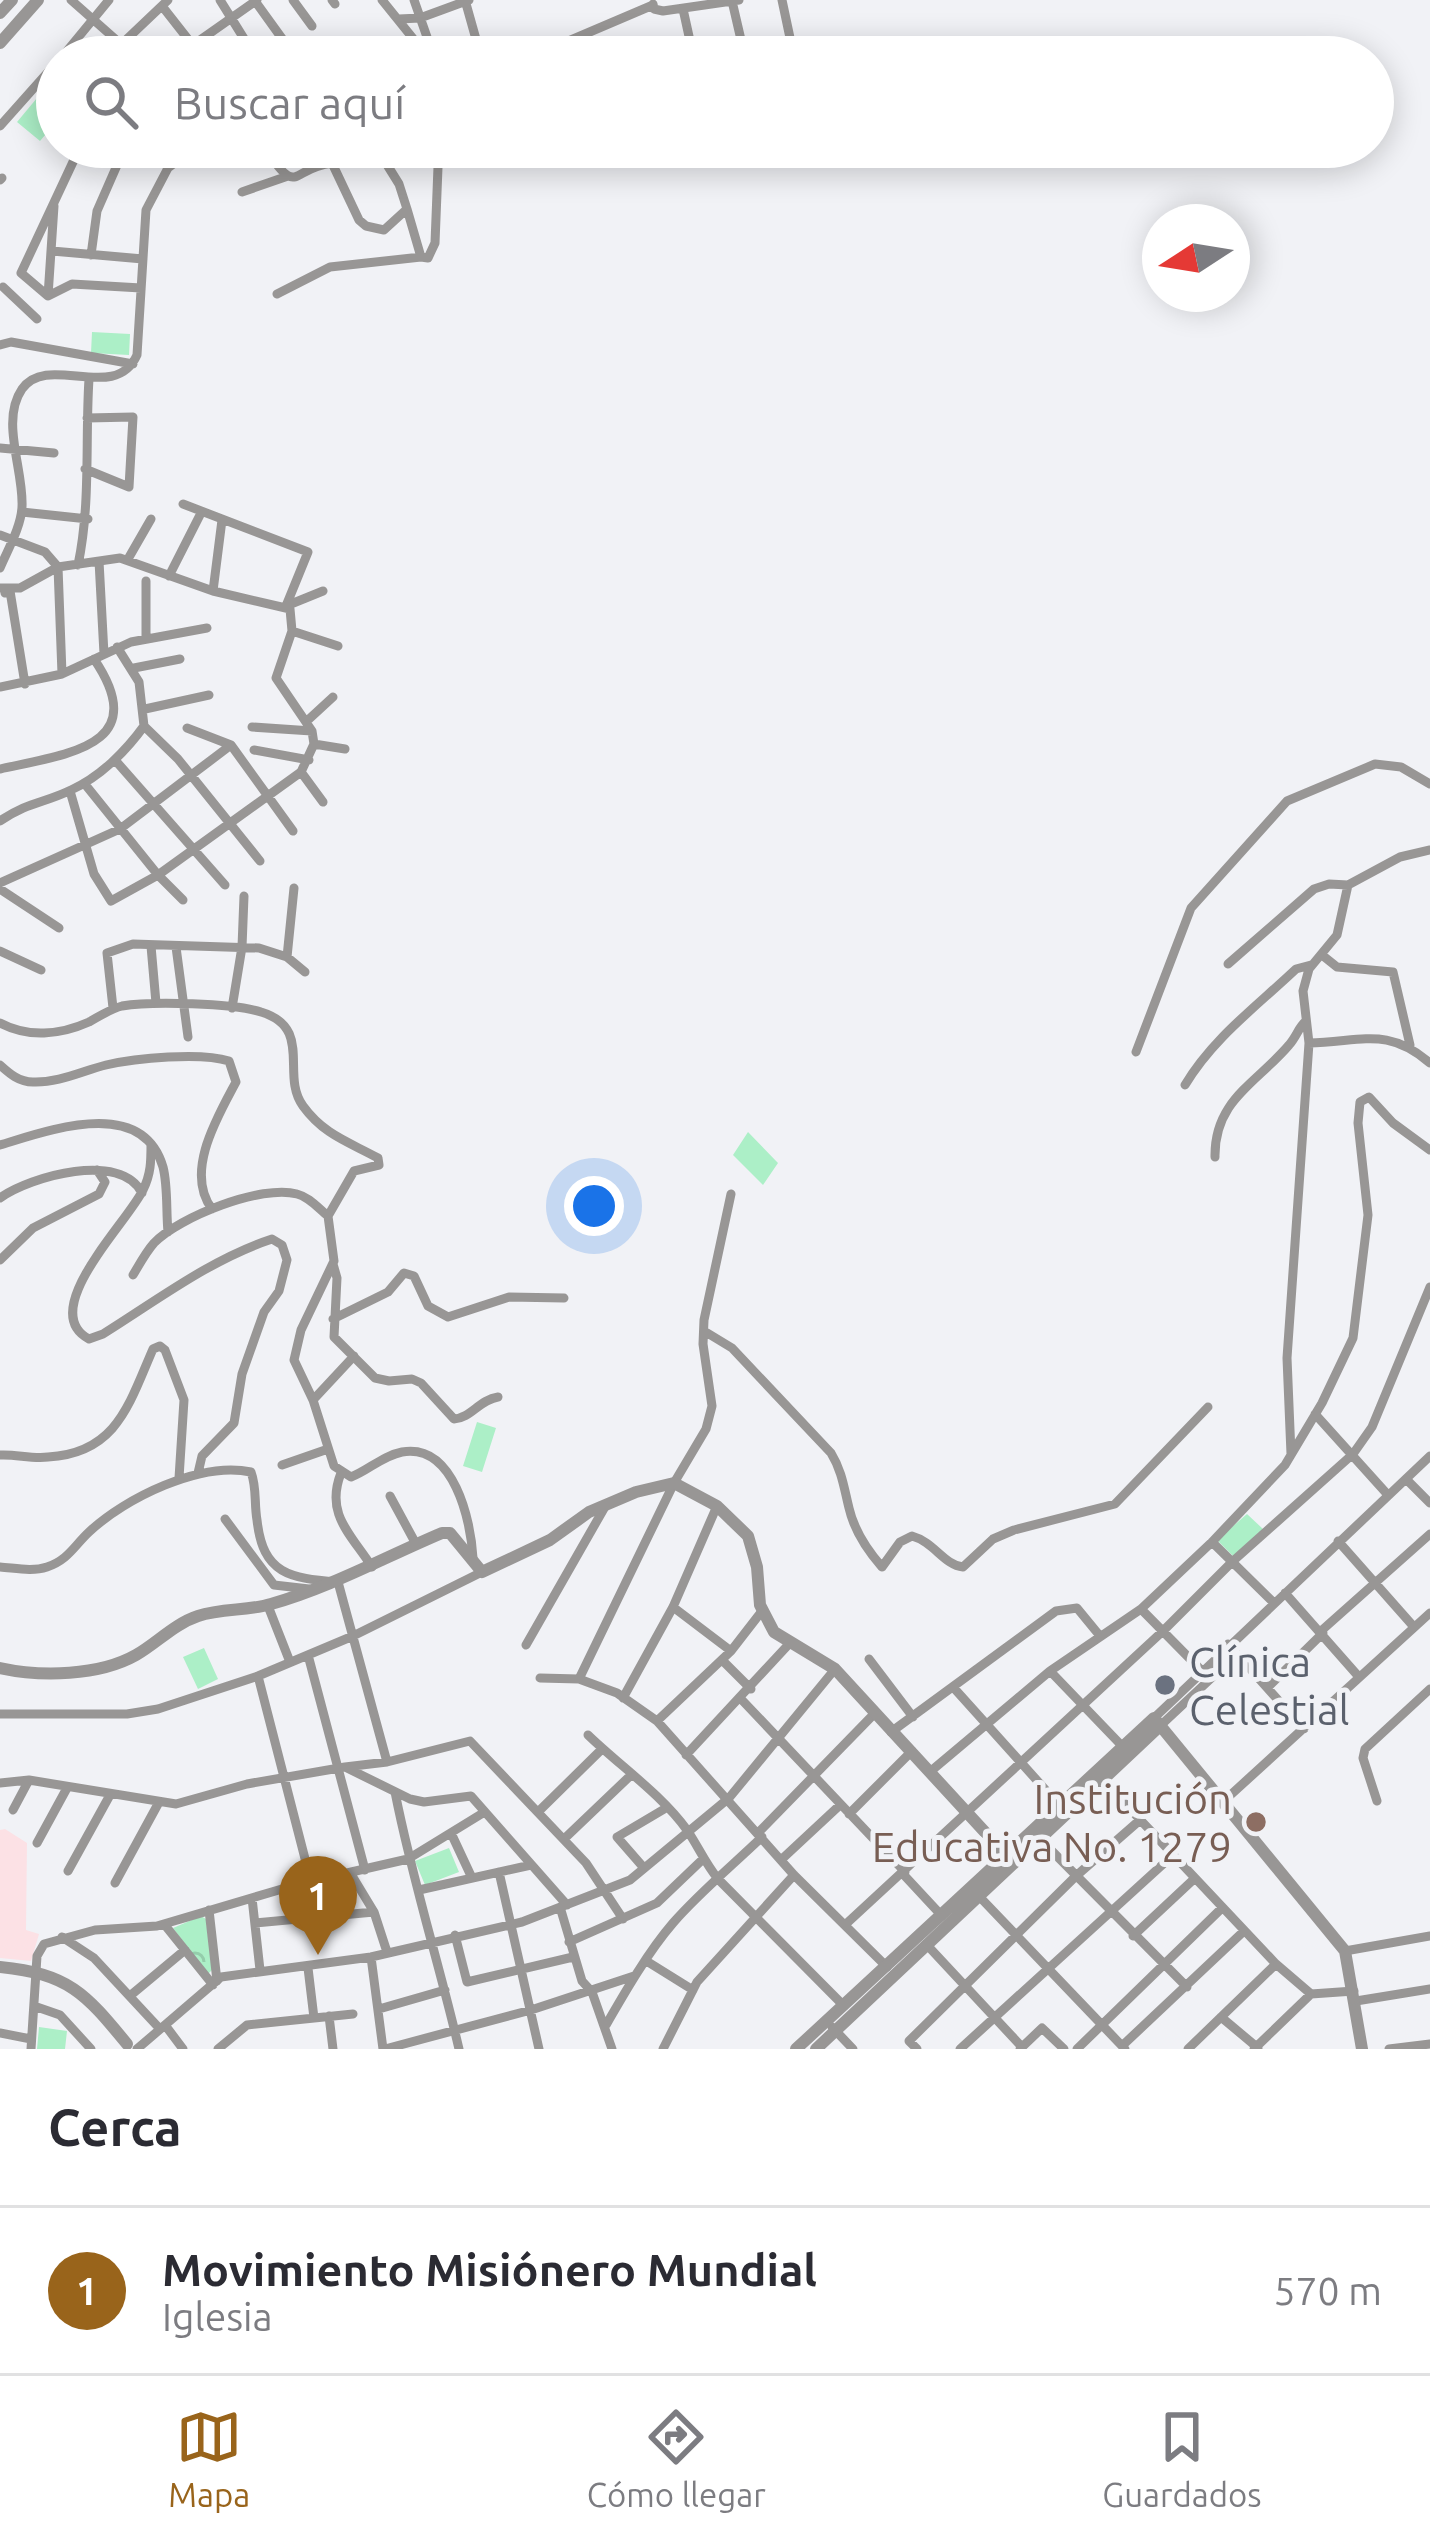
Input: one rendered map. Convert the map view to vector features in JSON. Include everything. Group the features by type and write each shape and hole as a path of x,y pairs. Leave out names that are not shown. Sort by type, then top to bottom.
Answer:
{"street":[{"path":"0,13 11,0"},
{"path":"0,43 38,0"},
{"path":"71,0 111,36"},
{"path":"79,36 109,0"},
{"path":"220,0 242,36"},
{"path":"293,0 312,26"},
{"path":"382,0 413,36"},
{"path":"414,0 425,36"},
{"path":"399,19 420,18 467,0 476,36"},
{"path":"782,0 790,36"},
{"path":"206,36 256,1 280,36"},
{"path":"579,36 655,3 658,11 736,1 742,36"},
{"path":"131,36 165,3 188,36"},
{"path":"683,9 689,36"},
{"path":"0,126 36,86"},
{"path":"48,296 21,273 70,168"},
{"path":"91,255 97,212 116,168"},
{"path":"0,568 22,512 14,403 29,380 40,375 89,379 113,375 133,364 146,210 167,168"},
{"path":"282,168 288,176"},
{"path":"242,192 288,176 302,177 316,168"},
{"path":"335,168 366,226 390,228 407,209"},
{"path":"389,168 399,184 421,257"},
{"path":"277,294 330,267 428,258 435,243 438,168"},
{"path":"48,296 54,202"},
{"path":"52,251 143,259"},
{"path":"48,296 72,284 141,288"},
{"path":"3,286 37,319"},
{"path":"2,308 15,299"},
{"path":"0,345 11,342 133,364"},
{"path":"78,565 88,519 89,379"},
{"path":"86,469 129,487 133,417 87,418"},
{"path":"0,448 54,453"},
{"path":"183,504 308,552 286,606"},
{"path":"22,512 88,519"},
{"path":"169,576 201,512"},
{"path":"128,559 151,519"},
{"path":"213,591 222,520"},
{"path":"0,535 45,552 58,566 62,674"},
{"path":"25,684 4,591 58,566 128,559 213,591 286,606 322,592"},
{"path":"0,769 73,751 111,729 117,716 116,698 99,656 99,562"},
{"path":"146,581 146,638"},
{"path":"70,791 85,848 111,901 158,875 301,772 314,744 310,726 276,678 292,631 293,617 286,606"},
{"path":"0,687 62,674 146,638 207,628"},
{"path":"292,631 338,646"},
{"path":"0,821 27,802 84,783 115,760 144,726 145,709 134,668 117,647"},
{"path":"134,668 180,659"},
{"path":"145,709 209,695"},
{"path":"310,726 333,697"},
{"path":"144,726 230,820 260,861"},
{"path":"252,727 310,726"},
{"path":"188,728 231,745 293,831"},
{"path":"314,744 345,748"},
{"path":"0,886 120,830 231,745"},
{"path":"254,750 309,760"},
{"path":"115,760 225,885"},
{"path":"1136,1052 1191,908 1287,801 1376,764 1401,767 1430,784"},
{"path":"301,772 323,802"},
{"path":"84,783 183,900"},
{"path":"1228,964 1314,889 1348,885 1400,856 1430,850"},
{"path":"1291,1454 1287,1358 1310,1043 1303,991 1312,965 1341,928 1348,885"},
{"path":"0,886 59,928"},
{"path":"287,957 294,888"},
{"path":"232,1008 244,896"},
{"path":"113,1008 107,952 133,944 242,946 287,957 305,972"},
{"path":"151,946 157,1003"},
{"path":"176,947 188,1037"},
{"path":"0,951 41,970"},
{"path":"1322,955 1336,967 1393,972 1410,1046"},
{"path":"1185,1085 1225,1034 1296,969 1312,965"},
{"path":"0,1023 20,1034 48,1033 85,1023 113,1008 157,1003 232,1008 276,1018 293,1041 294,1087 302,1106 342,1143 378,1158 379,1165 353,1171 328,1216"},
{"path":"1216,1157 1221,1120 1248,1082 1288,1046 1306,1021"},
{"path":"1310,1043 1395,1039 1430,1063"},
{"path":"0,1065 29,1083 129,1060 215,1057 229,1061 236,1082 212,1127 202,1182 212,1209"},
{"path":"932,1771 1050,1670 1141,1609 1212,1542 1291,1454 1353,1338 1368,1215 1360,1102 1369,1097 1393,1124 1430,1150"},
{"path":"0,1145 58,1128 126,1124 142,1131 163,1167 168,1232"},
{"path":"151,1144 151,1172 142,1192 73,1300 70,1319 76,1332 88,1339 103,1334 258,1243 272,1239 282,1245 287,1260 279,1291 264,1312 242,1373 234,1424 202,1456 198,1473"},
{"path":"0,1198 16,1187 47,1178 97,1170 124,1173 135,1179 142,1192"},
{"path":"0,1260 32,1228 99,1194 105,1182 97,1170"},
{"path":"133,1275 153,1243 212,1209 285,1192 303,1195 328,1216 333,1228 334,1337 380,1381 412,1378 421,1383 454,1419 497,1397"},
{"path":"579,1679 674,1483 706,1429 712,1406 704,1331 731,1194"},
{"path":"333,1264 295,1347 298,1372 313,1400 334,1466 351,1477 398,1452 428,1457 459,1491 472,1533 472,1558"},
{"path":"333,1319 388,1292 404,1273 414,1276 428,1306 448,1317 509,1298 564,1298"},
{"path":"846,1924 1353,1454 1372,1426 1430,1287"},
{"path":"704,1331 723,1339 818,1436 841,1469 850,1514 882,1567 900,1542 911,1536 933,1544 950,1563 963,1567 993,1539 1014,1530 1115,1504 1208,1407"},
{"path":"0,1456 65,1455 104,1438 126,1412 153,1349 160,1346 184,1400 178,1478"},
{"path":"313,1400 354,1356"},
{"path":"1315,1414 1388,1495"},
{"path":"282,1465 328,1449"},
{"path":"816,2049 844,2006 942,1916 976,1892 1006,1855 1099,1776 1123,1747 1157,1722 1201,1670 1430,1456"},
{"path":"0,1568 34,1570 68,1557 88,1532 178,1478 250,1472 256,1484 256,1521 263,1549 274,1565 293,1578 338,1582"},
{"path":"341,1473 333,1494 335,1510 373,1567"},
{"path":"1407,1480 1430,1503"},
{"path":"0,1714 127,1714 258,1676 353,1636 550,1540 589,1512 674,1483 718,1506 748,1536 762,1611 774,1632 835,1669 1006,1855"},
{"path":"390,1496 416,1544"},
{"path":"526,1645 606,1505"},
{"path":"623,1698 673,1606 718,1506"},
{"path":"225,1519 274,1585 309,1589"},
{"path":"0,1668 33,1673 107,1667 136,1655 200,1615 268,1606 338,1582 449,1533 482,1572"},
{"path":"1268,1687 1430,1534"},
{"path":"1338,1541 1414,1628"},
{"path":"1212,1542 1274,1603"},
{"path":"338,1582 387,1762"},
{"path":"1285,1593 1359,1677"},
{"path":"268,1606 290,1662"},
{"path":"673,1606 726,1655 751,1689"},
{"path":"891,1732 1057,1611 1077,1608 1100,1636"},
{"path":"1141,1609 1201,1670"},
{"path":"657,1721 726,1655 762,1611"},
{"path":"1225,1800 1430,1613"},
{"path":"686,1755 789,1644"},
{"path":"1228,1644 1304,1729"},
{"path":"308,1654 365,1870"},
{"path":"796,2049 831,2026 927,1945 1035,1834 1237,1654"},
{"path":"869,1659 913,1717"},
{"path":"0,1967 38,1971 88,1996 129,2048 163,2027 215,1983 260,1970 371,1957 512,1924 564,1906 630,1880 729,1798 835,1669"},
{"path":"1050,1670 1123,1747"},
{"path":"258,1676 311,1882"},
{"path":"540,1678 579,1679 623,1698 657,1721 794,1875 887,1967"},
{"path":"953,1687 1060,1806"},
{"path":"1377,1802 1363,1758 1365,1748 1430,1689"},
{"path":"741,1699 942,1916"},
{"path":"606,2026 671,1925 874,1714"},
{"path":"1157,1722 1346,1951 1361,2049"},
{"path":"588,1736 688,1831 718,1879 844,2006"},
{"path":"0,1783 29,1780 158,1804 191,1801 285,1777 387,1762 470,1741 564,1839 607,1890 623,1919"},
{"path":"538,1811 602,1749"},
{"path":"782,1859 912,1751"},
{"path":"340,1767 424,1802 471,1796 564,1906 581,1981 592,1992 612,2049"},
{"path":"564,1839 630,1776"},
{"path":"1099,1776 1276,1964 1311,1994 1355,1996 1430,1989"},
{"path":"13,1810 29,1780"},
{"path":"37,1843 67,1787"},
{"path":"395,1791 408,1859 459,2049"},
{"path":"68,1871 110,1796"},
{"path":"116,1883 158,1804"},
{"path":"644,1868 616,1837 666,1808"},
{"path":"0,2033 31,2044 41,1948 62,1937 164,1924 408,1859 483,1813"},
{"path":"917,2049 909,2041 1076,1876 1140,1820"},
{"path":"451,1832 472,1878"},
{"path":"1035,1834 1186,1987"},
{"path":"960,2049 1172,1856"},
{"path":"569,1942 652,1905 702,1860"},
{"path":"419,1890 531,1865"},
{"path":"499,1872 539,2049"},
{"path":"351,1874 374,1912 387,1952"},
{"path":"663,2049 693,1990 794,1875"},
{"path":"1133,1936 1194,1879"},
{"path":"976,1892 1124,2047 1244,1931"},
{"path":"252,1898 260,1970"},
{"path":"652,1905 671,1925"},
{"path":"1077,2049 1222,1908"},
{"path":"209,1910 215,1983"},
{"path":"255,1923 374,1912"},
{"path":"164,1924 215,1983"},
{"path":"455,1935 467,1982 573,1957"},
{"path":"1346,1951 1430,1936"},
{"path":"62,1937 94,1958 183,2049"},
{"path":"927,1945 1021,2048 1042,2028 1064,2049"},
{"path":"131,1995 185,1950"},
{"path":"371,1957 384,2049 531,2010 634,1976"},
{"path":"648,1962 693,1990"},
{"path":"1188,2049 1276,1964"},
{"path":"308,1968 314,2018"},
{"path":"379,2009 445,1990"},
{"path":"1221,2017 1256,2048 1311,1994"},
{"path":"34,2006 60,2015 91,2049"},
{"path":"218,2049 247,2025 353,2014"},
{"path":"329,2017 333,2049"},
{"path":"831,2026 853,2049"},
{"path":"1389,2049 1430,2044"}],"shaded area":[{"path":"0,1830 27,1843 26,1930 39,1934 31,1961 0,1958"}],"green space":[{"path":"36,99 36,138 17,122"},
{"path":"92,332 130,334 129,355 91,353"},
{"path":"748,1132 778,1163 763,1185 733,1155"},
{"path":"477,1422 496,1428 482,1472 463,1466"},
{"path":"1247,1514 1263,1529 1233,1556 1217,1540"},
{"path":"204,1648 218,1679 198,1689 183,1657"},
{"path":"449,1848 459,1872 425,1885 415,1861"},
{"path":"201,1916 206,1919 212,1970 208,1974 173,1928"},
{"path":"39,2027 67,2031 65,2049 37,2049"}],"place":[{"name":"Clínica Celestial","path":"1165,1685"},
{"name":"Institución Educativa No. 1279","path":"1256,1822"},
{"name":"Movimiento Misiónero Mundial","path":"318,1955"}]}
